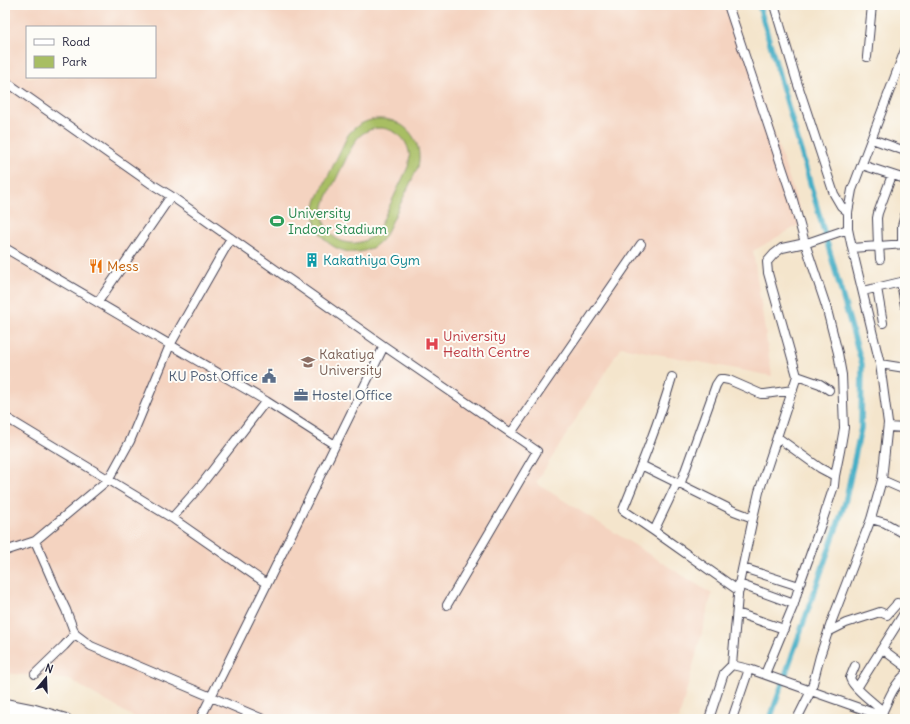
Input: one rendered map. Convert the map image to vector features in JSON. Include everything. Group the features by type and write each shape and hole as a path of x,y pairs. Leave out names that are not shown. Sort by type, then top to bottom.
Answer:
{"main road":[{"path":"5,704 35,710 66,719"},
{"path":"5,713 33,719"}],"street":[{"path":"728,5 808,242 838,353 842,376 844,428 834,486 794,604 767,675"},
{"path":"774,5 797,82 834,194 841,206 848,212"},
{"path":"867,56 872,5"},
{"path":"797,719 811,691 828,632 871,519 882,480 888,423 880,364 852,248 845,230 852,190 905,50"},
{"path":"896,73 905,76"},
{"path":"5,81 537,451 447,605"},
{"path":"872,139 905,151"},
{"path":"862,165 905,179"},
{"path":"880,259 877,218 892,175"},
{"path":"98,302 171,196"},
{"path":"852,248 904,244 902,226 905,215"},
{"path":"709,719 724,673 732,665 739,587 753,518 759,492 797,376 768,273 768,262 774,254 782,248 808,242 845,230"},
{"path":"5,551 35,541 109,480 130,441 170,345 231,238"},
{"path":"510,433 642,244"},
{"path":"5,248 266,401 335,445"},
{"path":"863,291 903,281 905,304"},
{"path":"877,288 883,323"},
{"path":"200,719 268,584 384,346"},
{"path":"880,364 905,368"},
{"path":"672,376 665,401 623,510 739,587 794,604"},
{"path":"797,376 820,384 829,390"},
{"path":"654,531 678,484 716,385 720,379 729,380 761,394 793,390"},
{"path":"172,518 201,485 266,401"},
{"path":"5,417 172,518 268,584"},
{"path":"888,427 905,428"},
{"path":"777,437 820,468 835,476"},
{"path":"641,465 734,511 753,518"},
{"path":"882,480 905,490"},
{"path":"871,519 885,523 905,534"},
{"path":"35,541 66,610 74,634 91,646 263,719"},
{"path":"743,568 799,586"},
{"path":"828,632 846,623 880,612 887,615 897,603 901,604 905,600"},
{"path":"857,688 904,616 894,608"},
{"path":"737,613 784,629"},
{"path":"35,674 64,646 74,634"},
{"path":"882,649 905,666"},
{"path":"732,665 749,669 884,715"},
{"path":"855,666 850,679 884,715"},
{"path":"732,719 749,669"},
{"path":"884,715 894,689 905,675"}],"shaded area":[{"name":"Kakatiya University","path":"5,5 730,5 804,222 753,251 772,376 621,347 536,483 712,594 679,719 137,719 70,680 5,673"}],"green space":[{"path":"386,119 403,126 410,132 415,139 418,148 418,167 387,232 376,245 363,251 350,252 336,248 325,240 317,228 315,213 318,197 348,135 357,127 372,120","holes":["374,129 388,129 395,132 405,141 409,153 408,167 379,228 372,236 364,241 354,243 336,239 325,224 323,213 323,208 329,193 358,137 367,131"]}],"waterway":[{"path":"759,5 862,364 861,428 845,503 770,719"}],"place":[{"name":"University Indoor Stadium","path":"277,221"},
{"name":"Kakathiya Gym","path":"312,260"},
{"name":"Mess","path":"96,266"},
{"name":"University Health Centre","path":"432,344"},
{"name":"Kakatiya University","path":"308,362"},
{"name":"KU Post Office","path":"269,376"},
{"name":"Hostel Office","path":"301,395"}]}
